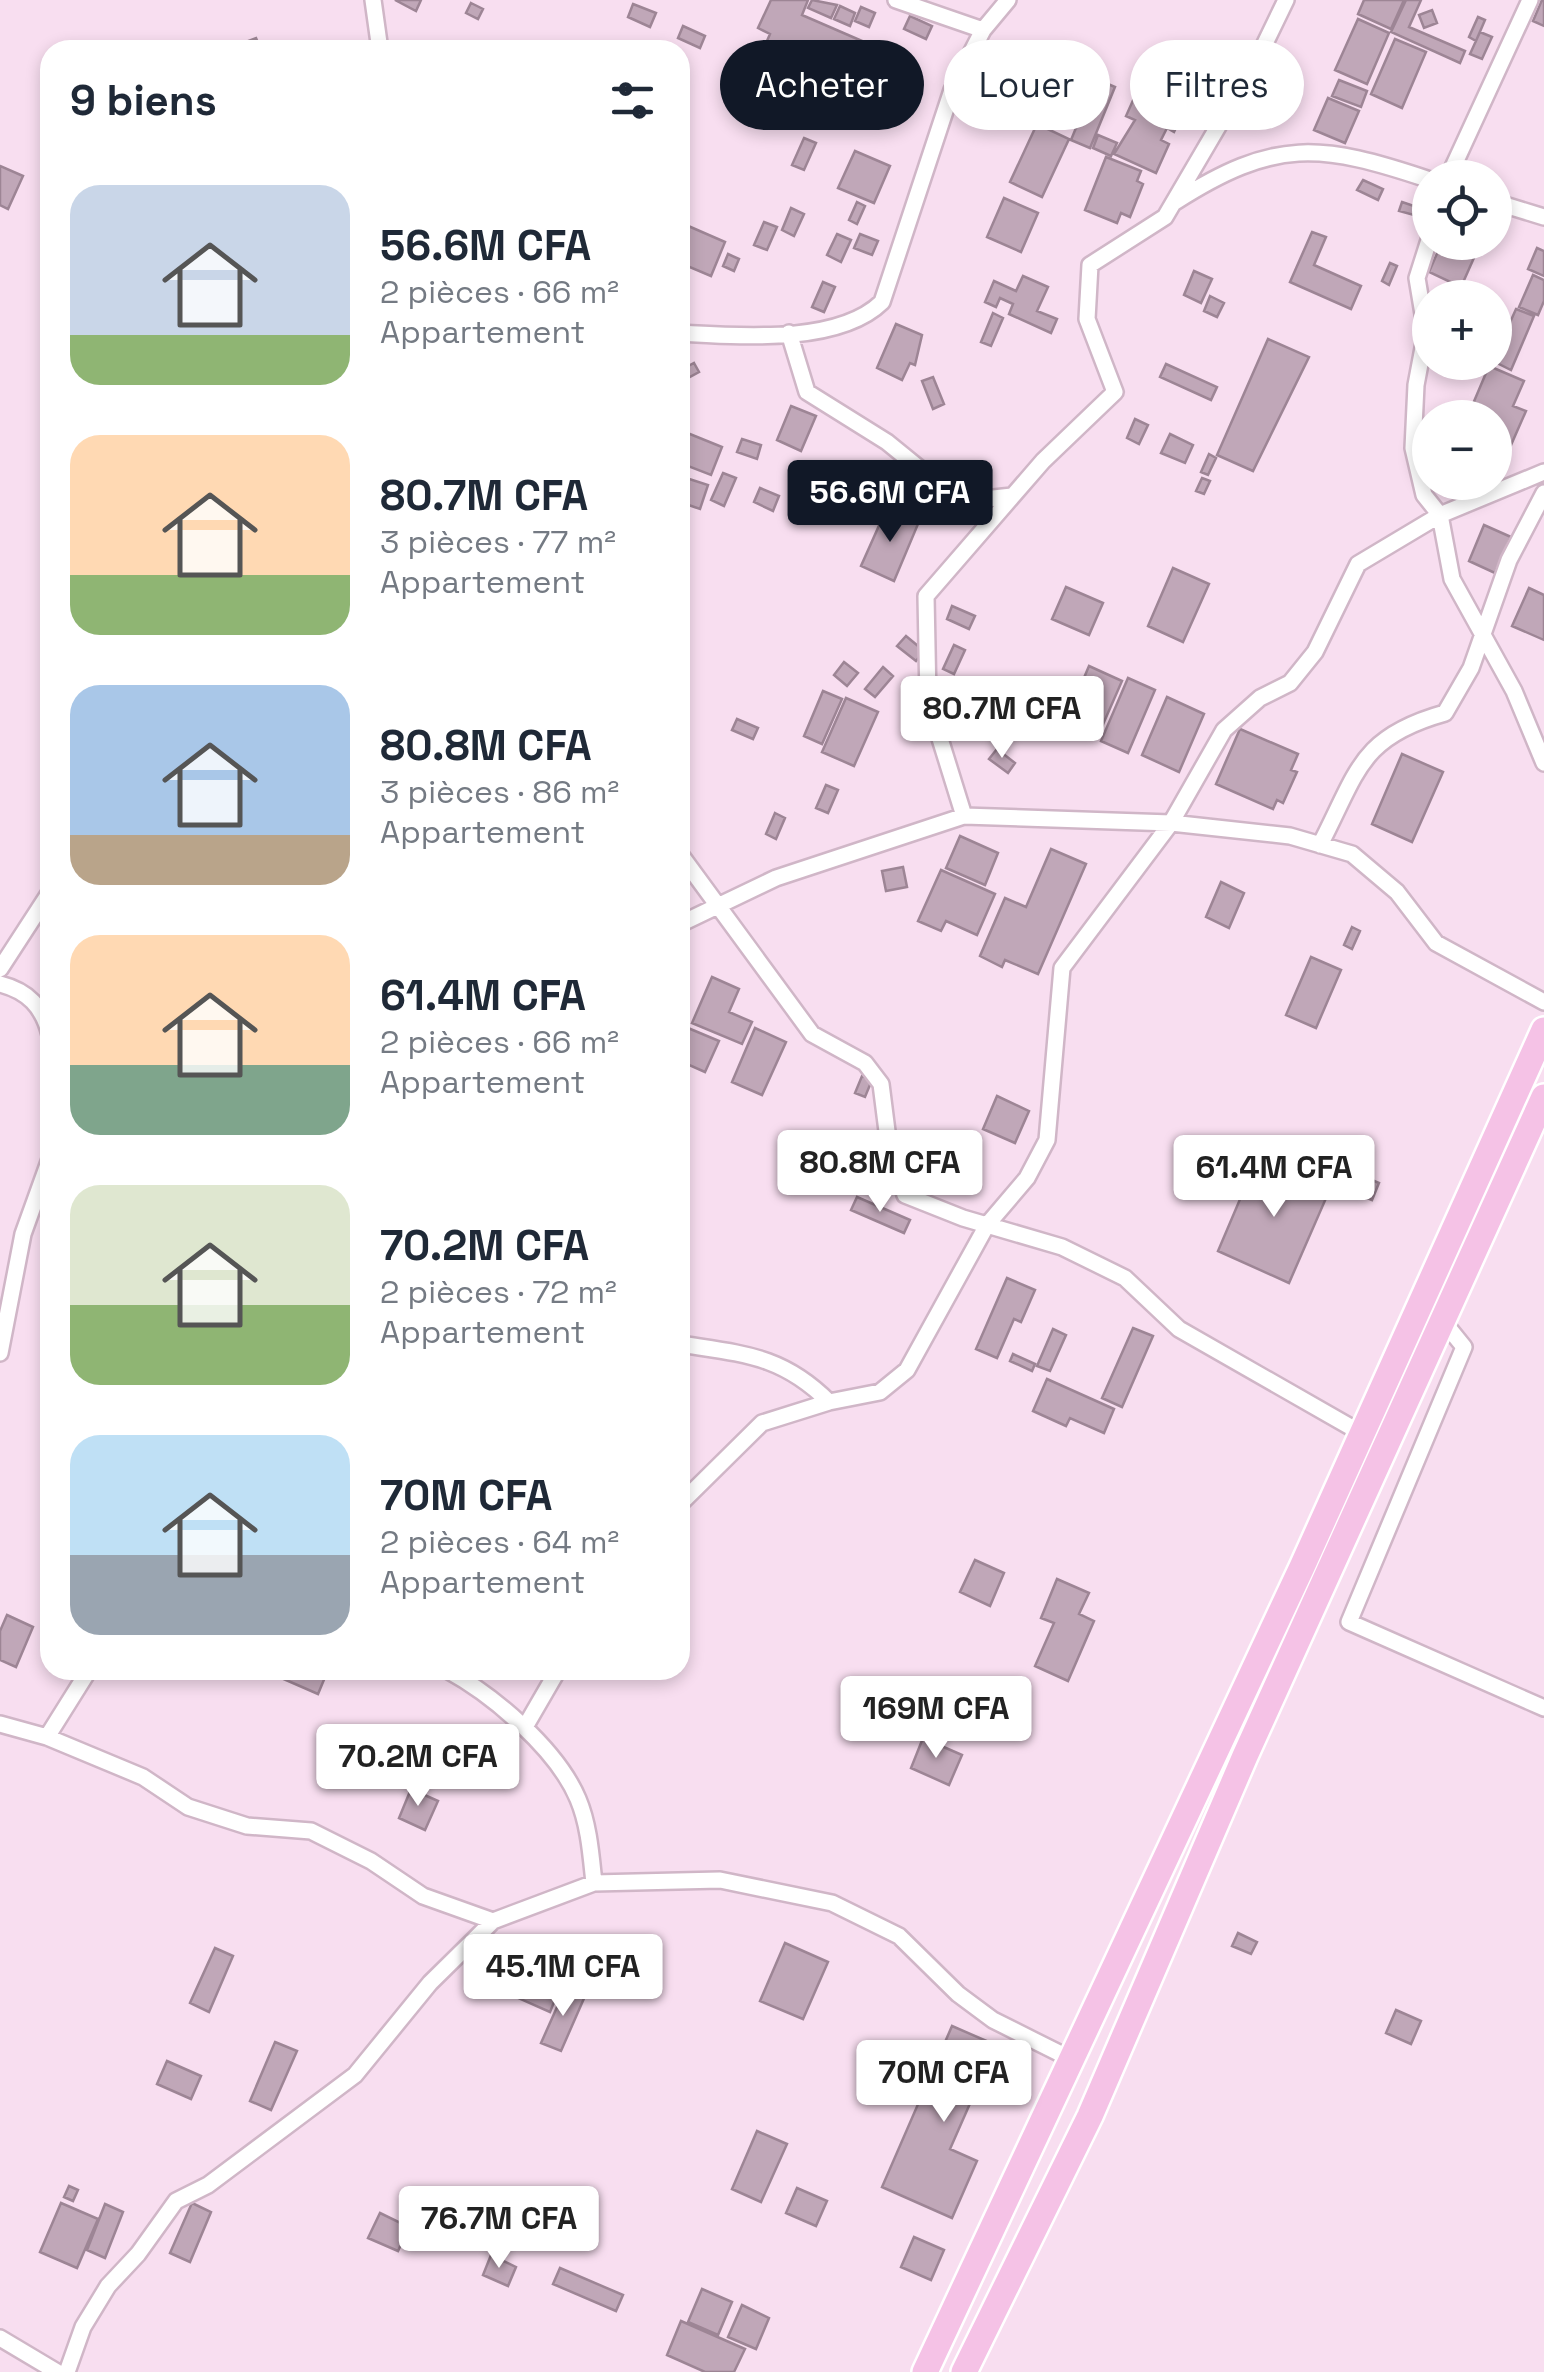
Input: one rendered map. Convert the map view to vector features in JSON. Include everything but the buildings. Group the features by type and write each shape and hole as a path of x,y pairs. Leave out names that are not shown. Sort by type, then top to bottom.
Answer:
{"main road":[{"path":"925,2372 1544,1030"},
{"path":"964,2372 1090,2116 1245,1756 1544,1097"}],"street":[{"path":"373,0 379,40"},
{"path":"896,0 983,30"},
{"path":"690,334 789,333 858,318 882,302 952,90 983,30 1008,0"},
{"path":"964,816 928,700 926,596 1012,496 1115,392 1087,319 1090,265 1139,238 1165,217 1257,60 1286,0"},
{"path":"1456,160 1530,0"},
{"path":"1172,204 1221,173 1297,150 1376,163 1412,174"},
{"path":"1512,207 1544,217"},
{"path":"1423,260 1417,278 1426,332 1416,384 1413,448 1424,495 1440,514 1452,579 1484,633 1544,763"},
{"path":"789,333 807,392 887,442 930,477 975,500 1012,496"},
{"path":"690,1494 762,1423 829,1402 880,1392 907,1370 987,1226 1027,1178 1048,1140 1062,968 1172,823 1224,730 1260,698 1290,683 1315,652 1358,564 1440,514 1544,472"},
{"path":"1320,845 1367,754 1401,725 1445,713 1472,668 1509,560 1544,493"},
{"path":"690,919 776,878 964,816 1172,823 1290,836 1352,854 1382,879 1436,942 1544,1002"},
{"path":"690,868 812,1034 866,1063 881,1084 888,1139 905,1195 987,1226 1062,1248 1125,1278 1179,1329 1361,1433"},
{"path":"0,970 40,908"},
{"path":"0,984 20,988 40,1008"},
{"path":"0,1353 23,1234 40,1186"},
{"path":"1443,1321 1464,1347 1349,1622 1544,1708"},
{"path":"690,1346 766,1358 802,1376 829,1402"},
{"path":"47,1737 84,1680"},
{"path":"466,1680 525,1727 577,1797 590,1840 594,1883"},
{"path":"525,1727 552,1680"},
{"path":"0,1724 47,1737 142,1777 188,1807 247,1826 311,1831 371,1861 423,1896 493,1921"},
{"path":"67,2372 83,2327 108,2286 138,2254 171,2206 208,2184 355,2075 430,1983 493,1921 594,1883 720,1880 832,1903 899,1936 958,1994 994,2020 1071,2059"},
{"path":"0,2338 45,2370"}]}
